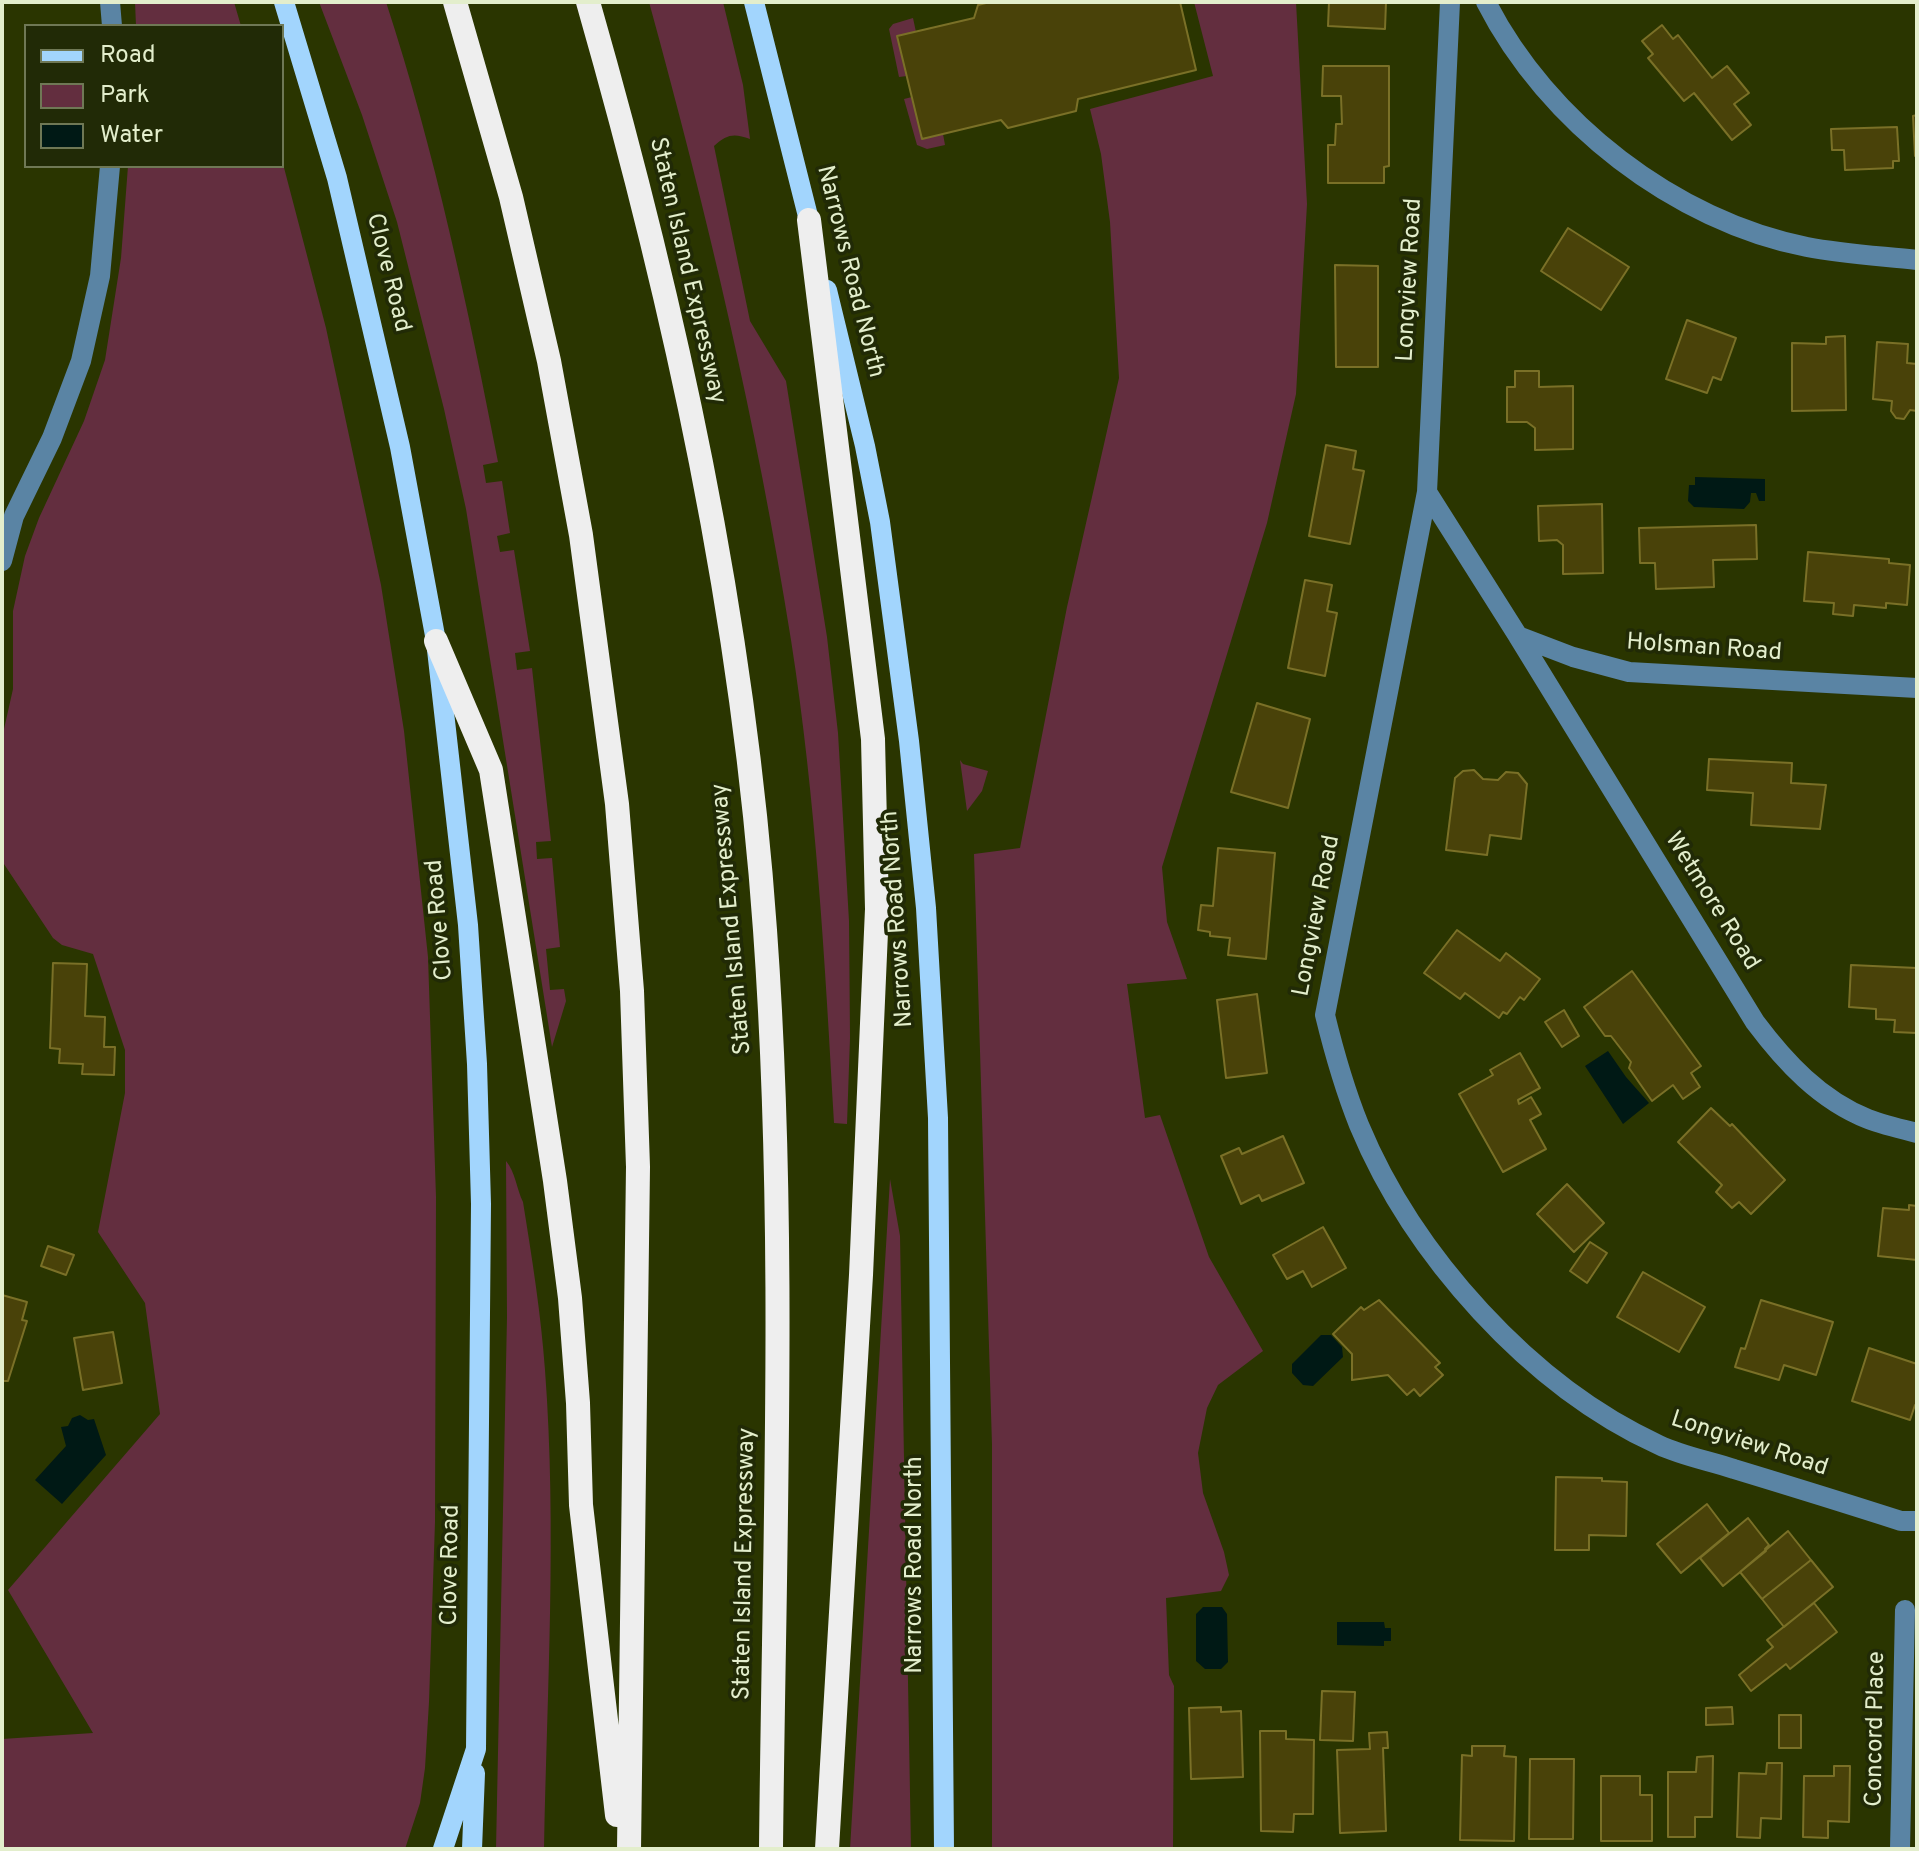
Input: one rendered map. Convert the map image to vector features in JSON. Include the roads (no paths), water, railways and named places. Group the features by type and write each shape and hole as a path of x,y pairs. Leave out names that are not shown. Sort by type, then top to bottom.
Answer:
{"highway":[{"path":"455,2 511,197 554,388 584,550 617,804 632,991 638,1167 629,1849"},
{"name":"Staten Island Expressway","path":"588,2 649,228 701,456 732,634 755,822 770,1002 776,1183 771,1849"},
{"path":"809,220 873,739 877,909 861,1275 827,1849"},
{"path":"436,641 491,770 555,1181 575,1352 581,1505 621,1849"}],"main road":[{"name":"Clove Road","path":"284,2 354,244 397,433 436,641 462,858 478,1078 482,1327 476,1749 443,1849"},
{"name":"Narrows Road North","path":"754,2 865,446 880,522 908,727 926,908 938,1118 944,1849"},
{"path":"472,1849 476,1749"}],"street":[{"path":"110,2 112,24"},
{"name":"Longview Road","path":"1450,2 1427,492 1325,1015 1336,1059 1360,1125 1392,1190 1431,1252 1477,1308 1529,1358 1594,1408 1660,1445 1901,1521 1917,1521"},
{"path":"1486,2 1497,24 1536,79 1582,128 1631,168 1684,201 1748,230 1806,247 1917,260"},
{"path":"2,561 14,516 52,438 81,361 100,276 110,168"},
{"path":"1427,492 1518,636"},
{"name":"Holsman Road","path":"1518,636 1573,657 1629,672 1917,688"},
{"name":"Wetmore Road","path":"1518,636 1755,1022 1781,1057 1819,1091 1867,1119 1917,1133"},
{"name":"Concord Place","path":"1900,1849 1905,1610"}],"water":[{"path":"1695,477 1765,479 1765,501 1759,501 1756,493 1751,493 1750,502 1744,509 1694,507 1688,501 1689,485 1695,485"},
{"path":"1608,1051 1649,1103 1623,1124 1585,1066"},
{"path":"1321,1335 1331,1335 1342,1347 1343,1357 1313,1386 1303,1385 1292,1373 1292,1364"},
{"path":"80,1415 88,1420 94,1419 106,1455 62,1504 35,1480 66,1446 61,1427 68,1426 72,1418"},
{"path":"1203,1607 1222,1607 1227,1614 1228,1662 1221,1669 1205,1669 1196,1661 1196,1614"},
{"path":"1337,1622 1384,1622 1385,1628 1391,1628 1391,1641 1384,1641 1384,1646 1337,1645"}]}
